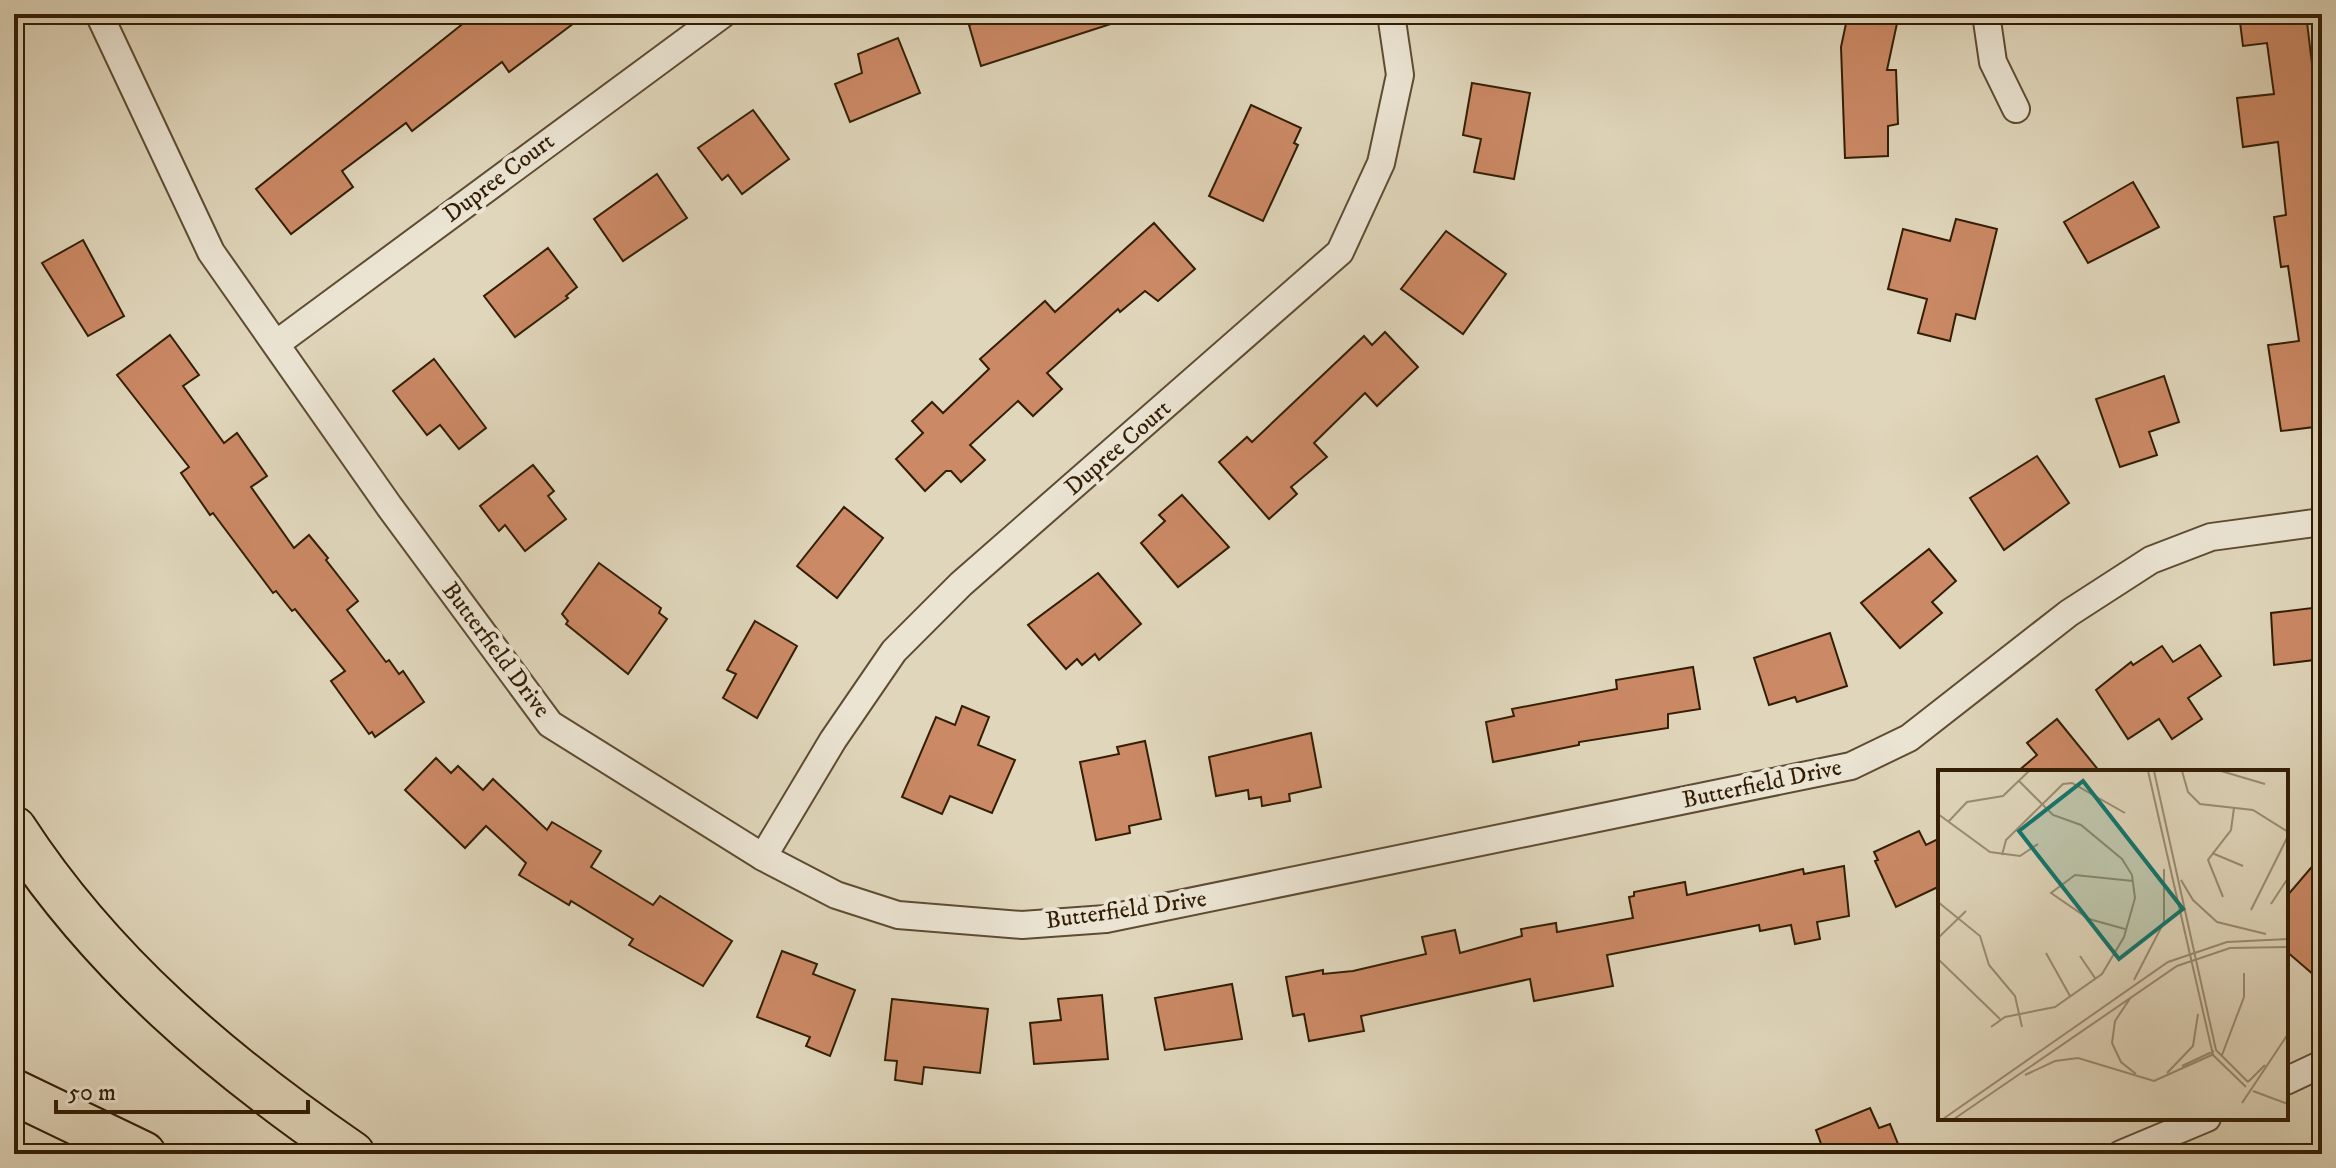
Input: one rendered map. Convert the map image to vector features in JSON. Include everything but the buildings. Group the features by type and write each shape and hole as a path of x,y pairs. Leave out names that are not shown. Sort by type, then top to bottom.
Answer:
{"highway":[{"path":"14,829 94,934 173,1017 259,1089 352,1154"},
{"path":"14,1092 143,1154"}],"street":[{"name":"Butterfield Drive","path":"99,14 211,252 389,506 550,724 763,857 836,895 898,915 1022,925 1092,920 1348,872 1851,766 1909,738 2069,613 2151,560 2211,537 2322,522"},
{"name":"Dupree Court","path":"276,344 723,14"},
{"name":"Dupree Court","path":"763,857 833,740 894,651 961,584 1340,252 1381,163 1400,75 1391,14"},
{"path":"1986,14 1993,62 2016,109"},
{"path":"2288,1080 2322,1064"},
{"path":"2121,1154 2199,1122"}]}
